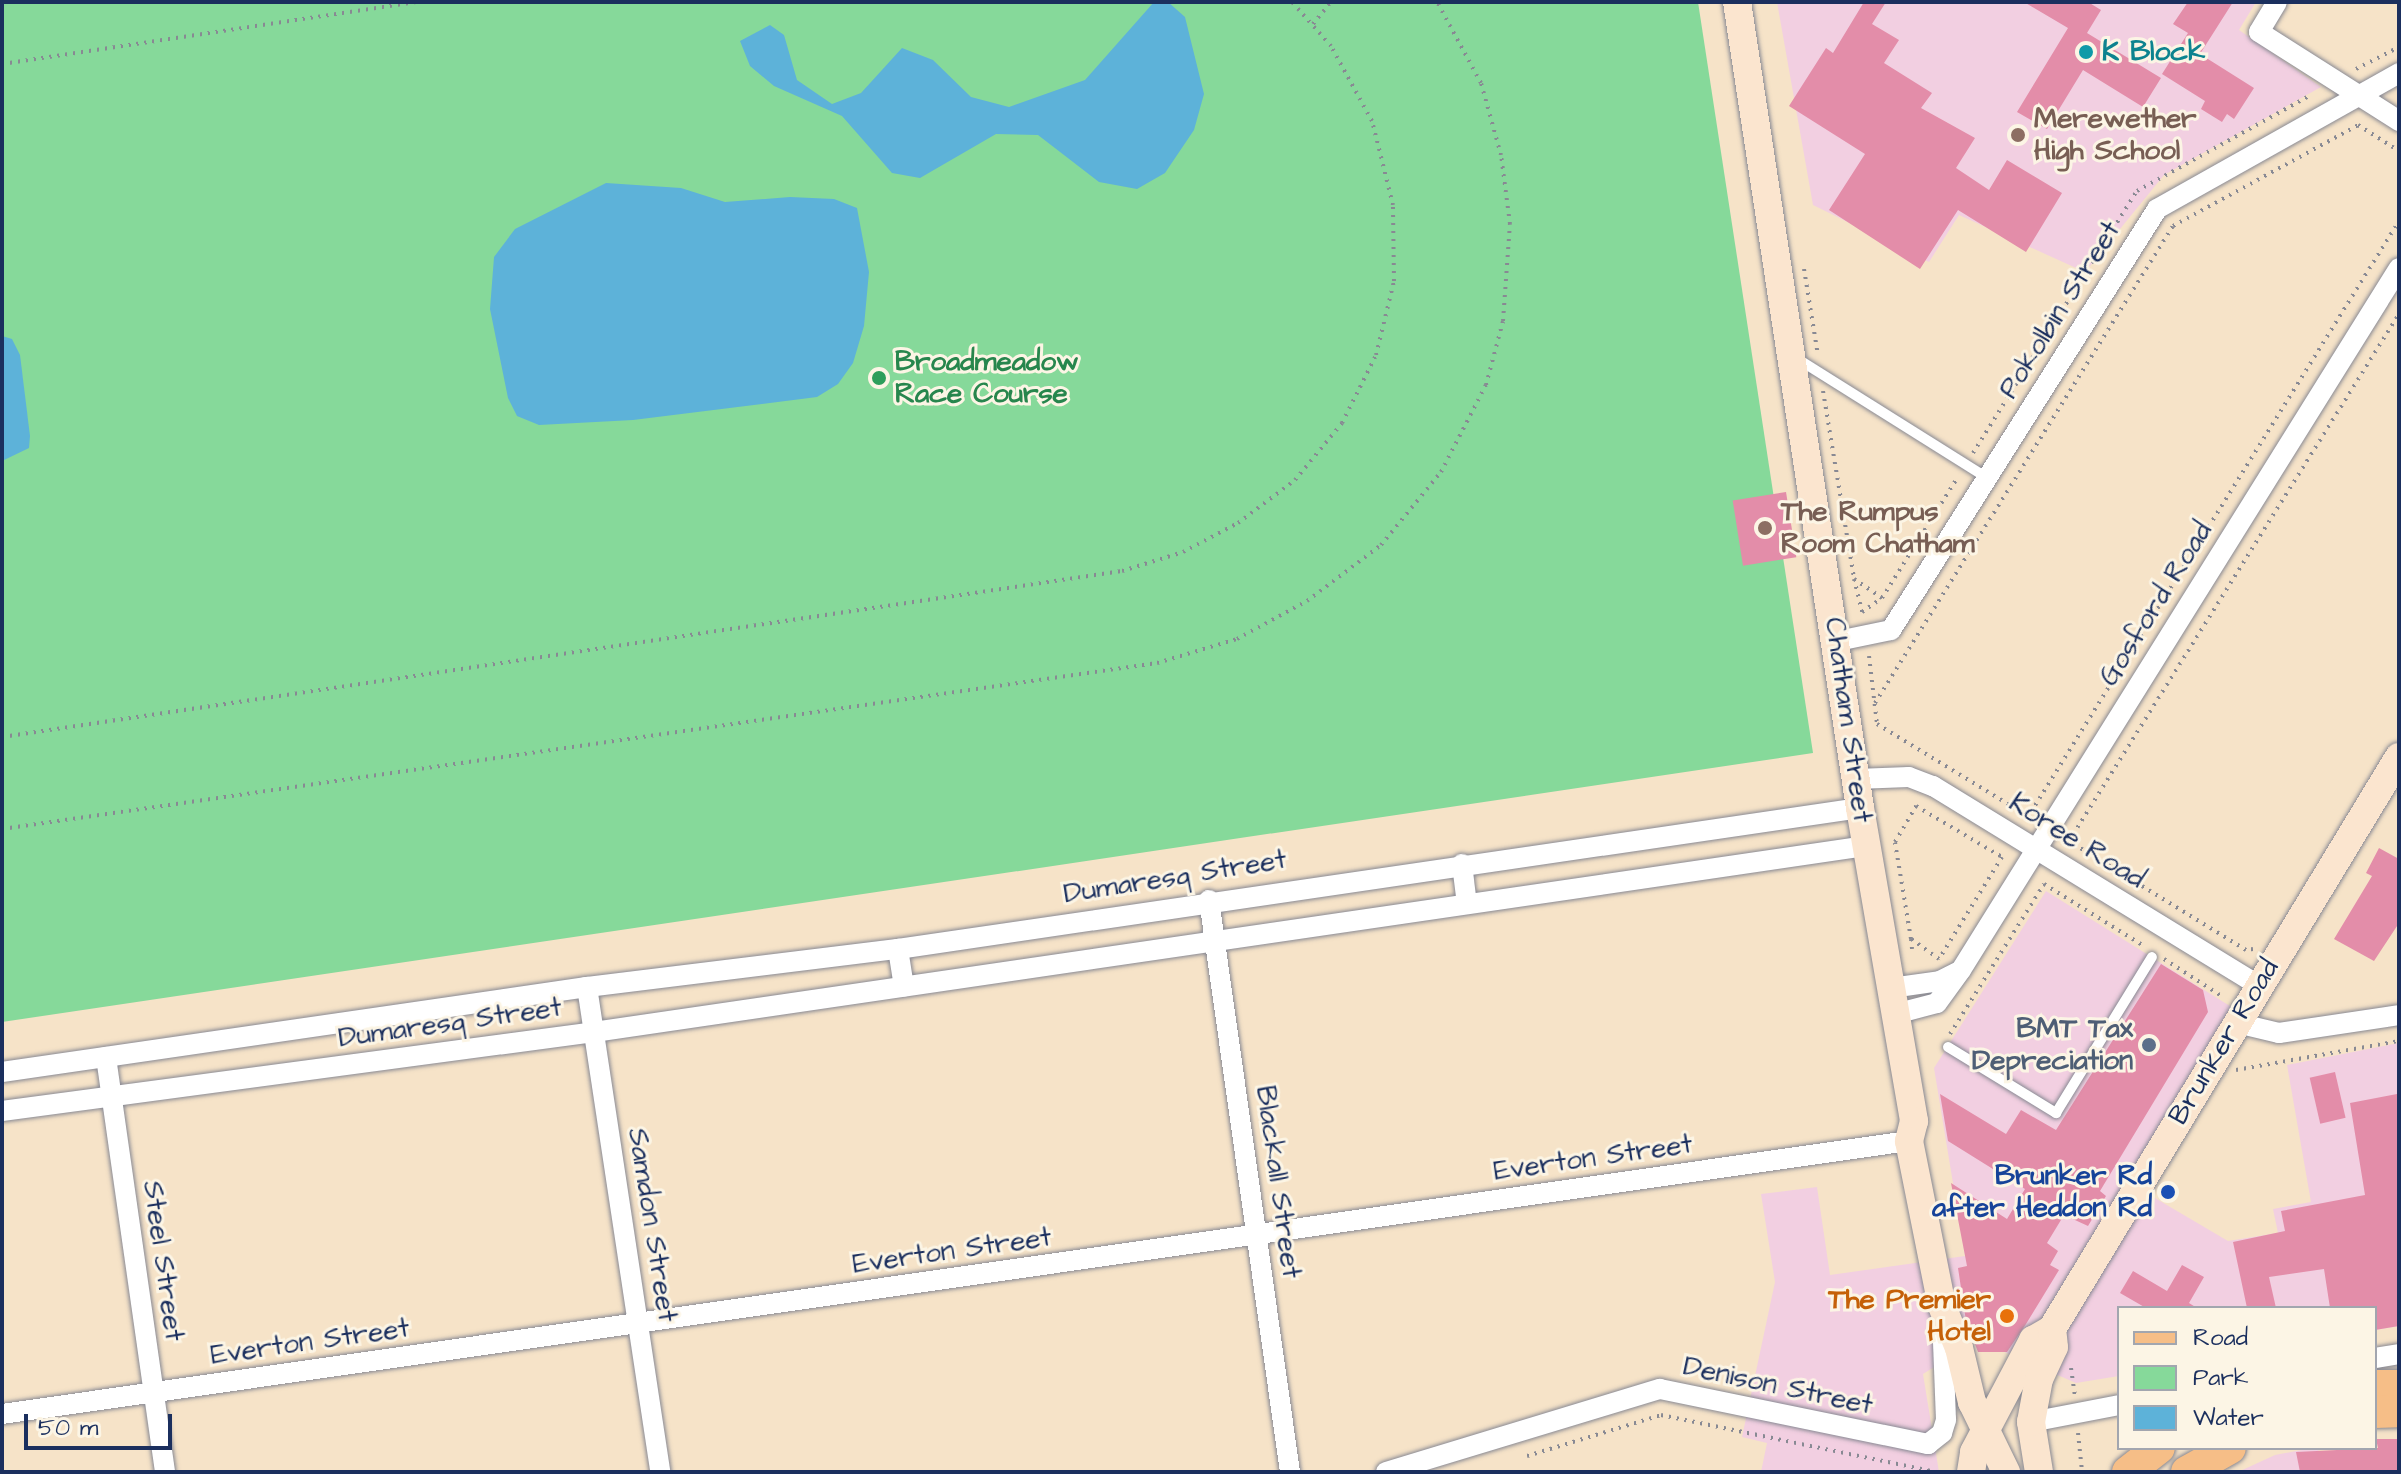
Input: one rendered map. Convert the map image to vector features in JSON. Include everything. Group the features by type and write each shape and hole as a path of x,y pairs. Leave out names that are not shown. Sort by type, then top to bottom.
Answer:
{"main road":[{"path":"2377,1386 2399,1386"},
{"path":"2377,1412 2399,1411"},
{"path":"2128,1472 2156,1450"},
{"path":"2193,1470 2227,1450"}],"street":[{"name":"Chatham Street","path":"1737,2 1838,641 1866,846 1914,1121 1909,1141 1942,1306 1959,1348 1972,1402 1987,1427 2006,1472"},
{"path":"2277,2 2259,32 2399,121"},
{"name":"Pokolbin Street","path":"1838,641 1891,630 2157,209 2399,73"},
{"name":"Gosford Road","path":"1893,1001 1961,970 2399,268"},
{"name":"Brunker Road","path":"1987,1427 2033,1340 2052,1329 2399,757"},
{"name":"Koree Road","path":"1856,779 1909,777 1933,786 2259,986"},
{"name":"Dumaresq Street","path":"2,1072 587,987 898,949 1209,900 1860,808"},
{"name":"Dumaresq Street","path":"2,1111 594,1032 1215,938 1866,846"},
{"path":"1462,864 1467,902"},
{"name":"Blackall Street","path":"1209,900 1290,1472"},
{"path":"898,949 904,987"},
{"name":"Samdon Street","path":"587,987 660,1472"},
{"path":"2237,1023 2279,1033 2399,1015"},
{"name":"Steel Street","path":"106,1057 165,1472"},
{"name":"Everton Street","path":"2,1414 1909,1141"},
{"name":"Denison Street","path":"1386,1472 1660,1389 1928,1444 1942,1433 1946,1420 1942,1306"},
{"name":"Brunker Road","path":"2039,1472 2031,1422 2039,1379 2054,1347 2052,1329"},
{"path":"2377,1358 2399,1354"},
{"path":"2031,1422 2117,1405"},
{"path":"1971,1472 1987,1427"}],"lane":[{"path":"1792,356 1987,478"},
{"path":"1946,1045 2056,1113 2152,957"}],"path":[{"path":"2,64 419,2"},
{"path":"2,737 1122,571 1183,552 1238,523 1295,480 1342,423 1376,355 1392,293 1395,230 1382,149 1354,83 1313,24 1292,2"},
{"path":"1313,24 1331,2"},
{"path":"2,829 1157,663 1237,639 1307,601 1381,545 1441,472 1486,385 1503,321 1510,224 1501,155 1481,83 1437,2"},
{"path":"2346,63 2358,70 2399,47"},
{"path":"1803,266 1854,579 1863,613 1882,598 2137,191 2309,96"},
{"path":"1873,705 2173,226 2358,125 2399,151"},
{"path":"1869,656 1877,724 2026,815 2031,812 2399,221"},
{"path":"2253,949 2246,950 2069,841 2399,314"},
{"path":"1854,579 1882,598"},
{"path":"1911,939 1939,959 2002,857 1916,806 1902,825 1895,842 1912,949"},
{"path":"1946,1045 2044,884 2223,997"},
{"path":"2236,1070 2399,1041"},
{"path":"1527,1456 1661,1415 1937,1472"},
{"path":"2077,1427 2082,1472"}],"shaded area":[{"name":"Merewether High School","path":"1777,2 2256,2 2239,30 2321,87 2164,175 2085,272 1959,215 1929,262 1813,205"},
{"path":"2046,891 2233,1008 2126,1181 2228,1241 2278,1233 2273,1209 2311,1202 2287,1065 2399,1043 2399,1326 2377,1330 2377,1306 2117,1306 2117,1376 2076,1383 1977,1340 1923,1374 1939,1472 1761,1472 1767,1443 1742,1437 1775,1282 1761,1194 1817,1187 1830,1275 1965,1256 1934,1068"},
{"path":"2318,1450 2323,1472 2238,1472 2275,1455"}],"green space":[{"name":"Broadmeadow Race Course","path":"2,2 1698,2 1813,753 2,1022"}],"water":[{"path":"1154,2 1168,2 1185,17 1204,94 1194,130 1165,173 1137,189 1099,182 1038,135 996,134 920,178 892,173 842,116 774,86 750,66 740,41 770,25 784,35 797,80 832,104 861,93 902,48 933,60 971,97 1009,107 1085,80"},
{"path":"606,183 681,188 725,202 790,197 834,199 857,208 869,272 864,326 853,363 838,384 817,397 633,420 539,425 517,416 508,398 490,309 494,257 515,229"},
{"path":"2,336 12,339 20,355 30,436 29,448 2,461"}],"building":[{"path":"1864,2 1886,2 1872,24 1899,40 1884,63 1932,93 1921,108 1975,138 1956,168 1989,190 2007,160 2062,193 2026,252 1958,210 1920,269 1829,210 1865,154 1789,106 1826,48 1833,53"},
{"name":"K Block","path":"2024,2 2088,2 2101,10 2087,33 2161,78 2143,107 2083,70 2047,129 2017,112 2068,28"},
{"path":"2188,2 2233,2 2200,54 2254,88 2234,119 2227,114 2222,122 2201,109 2205,101 2162,74 2188,33 2173,24"},
{"name":"The Rumpus Room Chatham","path":"1786,492 1796,557 1743,566 1733,500"},
{"path":"2379,848 2399,859 2399,923 2374,961 2334,939 2372,876 2366,873"},
{"path":"2161,964 2203,990 2208,1012 2100,1191 2106,1196 2088,1226 2064,1215 2047,1243 2058,1251 2050,1265 2059,1270 2026,1324 2007,1352 1978,1352 1966,1321 1958,1268 1967,1266 1951,1183 2007,1219 2025,1189 1948,1141 1940,1094 2006,1134 2021,1110 2056,1130"},
{"path":"2335,1072 2346,1118 2320,1124 2310,1078"},
{"path":"2397,1094 2399,1326 2377,1330 2377,1306 2330,1306 2324,1269 2269,1277 2276,1306 2247,1306 2233,1242 2285,1231 2281,1211 2365,1195 2350,1103"},
{"path":"2182,1265 2204,1277 2189,1303 2194,1306 2143,1306 2120,1293 2133,1271 2167,1291"},
{"path":"2377,1439 2399,1439 2399,1472 2300,1472 2296,1452 2377,1450"}],"place":[{"name":"K Block","path":"2086,52"},
{"name":"Merewether High School","path":"2018,135"},
{"name":"Broadmeadow Race Course","path":"879,378"},
{"name":"The Rumpus Room Chatham","path":"1765,528"},
{"name":"BMT Tax Depreciation","path":"2149,1045"},
{"name":"Brunker Rd after Heddon Rd","path":"2168,1192"},
{"name":"The Premier Hotel","path":"2007,1316"}]}
